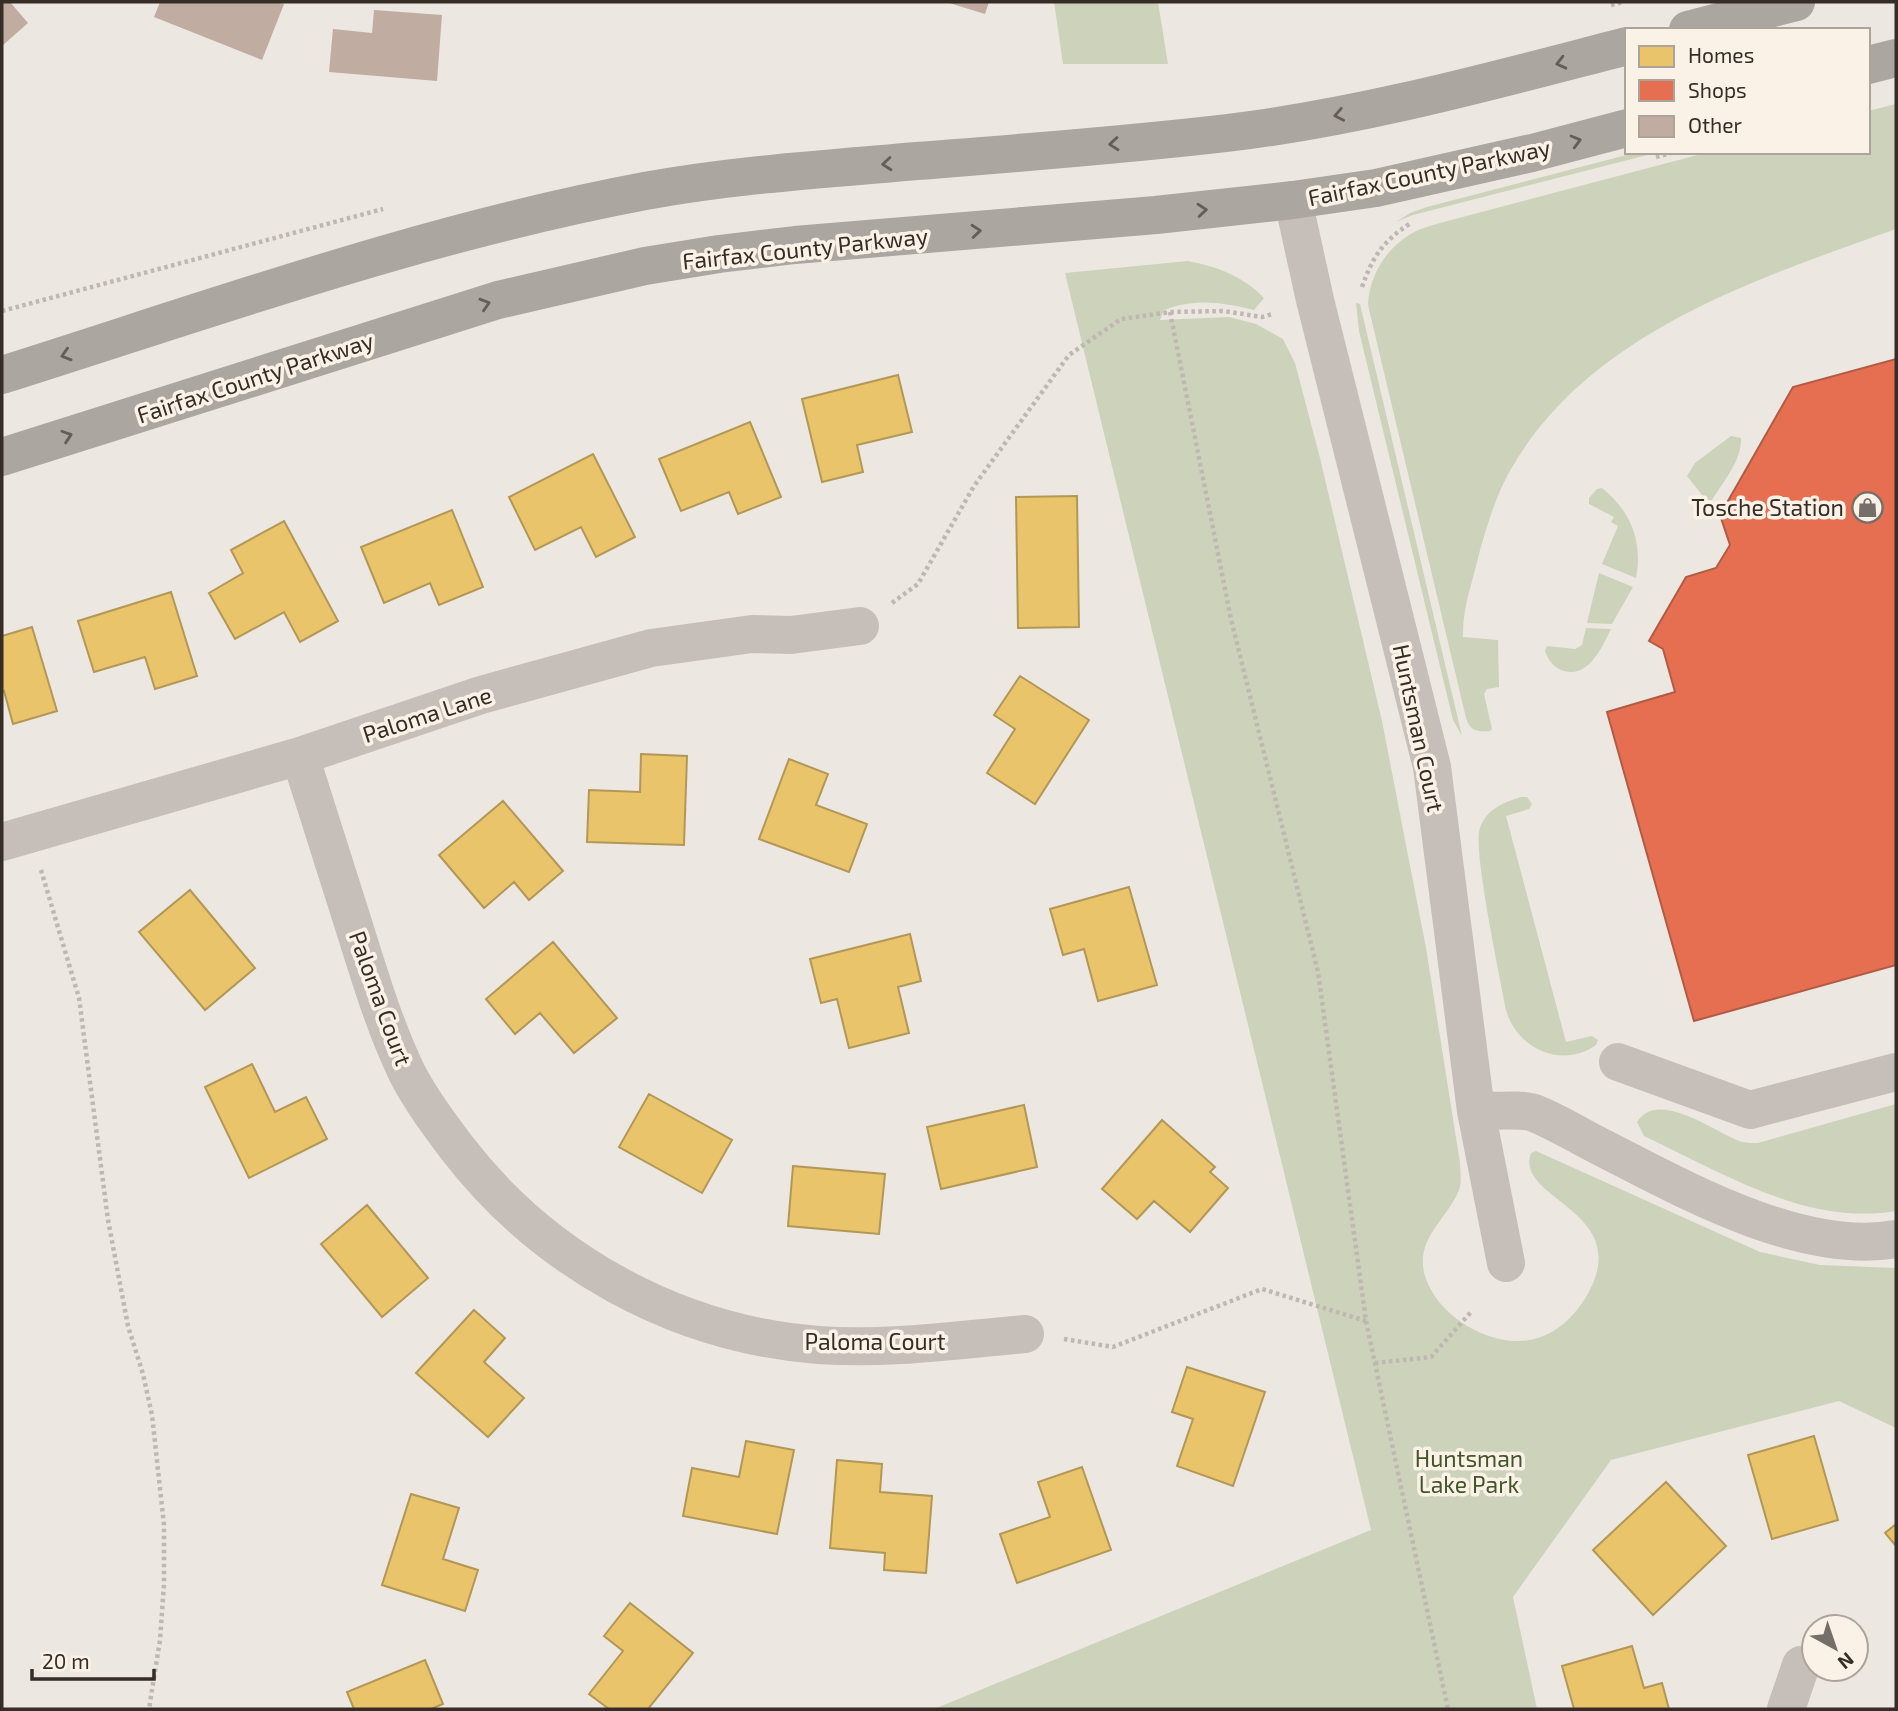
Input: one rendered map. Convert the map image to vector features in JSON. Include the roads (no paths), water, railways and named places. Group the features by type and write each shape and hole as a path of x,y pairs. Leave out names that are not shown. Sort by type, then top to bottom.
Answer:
{"highway":[{"path":"1696,28 1796,2"},
{"path":"2,375 412,246 500,222 621,196 727,179 1106,145 1305,122 1450,91 1625,47"},
{"path":"1870,64 1896,58"},
{"name":"Fairfax County Parkway","path":"2,457 498,300 645,266 796,245 1293,201 1401,183 1625,128"}],"street":[{"name":"Huntsman Court","path":"1293,201 1315,300 1432,767 1476,1111 1506,1263"},
{"name":"Paloma Lane","path":"15,838 300,756 481,695 651,648 752,634 792,635 860,626"},
{"name":"Paloma Court","path":"300,756 382,1014 408,1074 434,1118 478,1176 534,1230 590,1271 659,1306 708,1325 741,1334 818,1345 862,1345 1025,1334"},
{"path":"1618,1062 1750,1110 1896,1072"},
{"path":"1476,1111 1532,1112 1673,1184 1771,1225 1838,1241 1879,1242 1896,1239"},
{"path":"1786,1709 1800,1668"}],"place":[{"name":"Tosche Station","path":"1867,507"}],"park label":[{"name":"Huntsman Lake Park","path":"1469,1471"}]}
